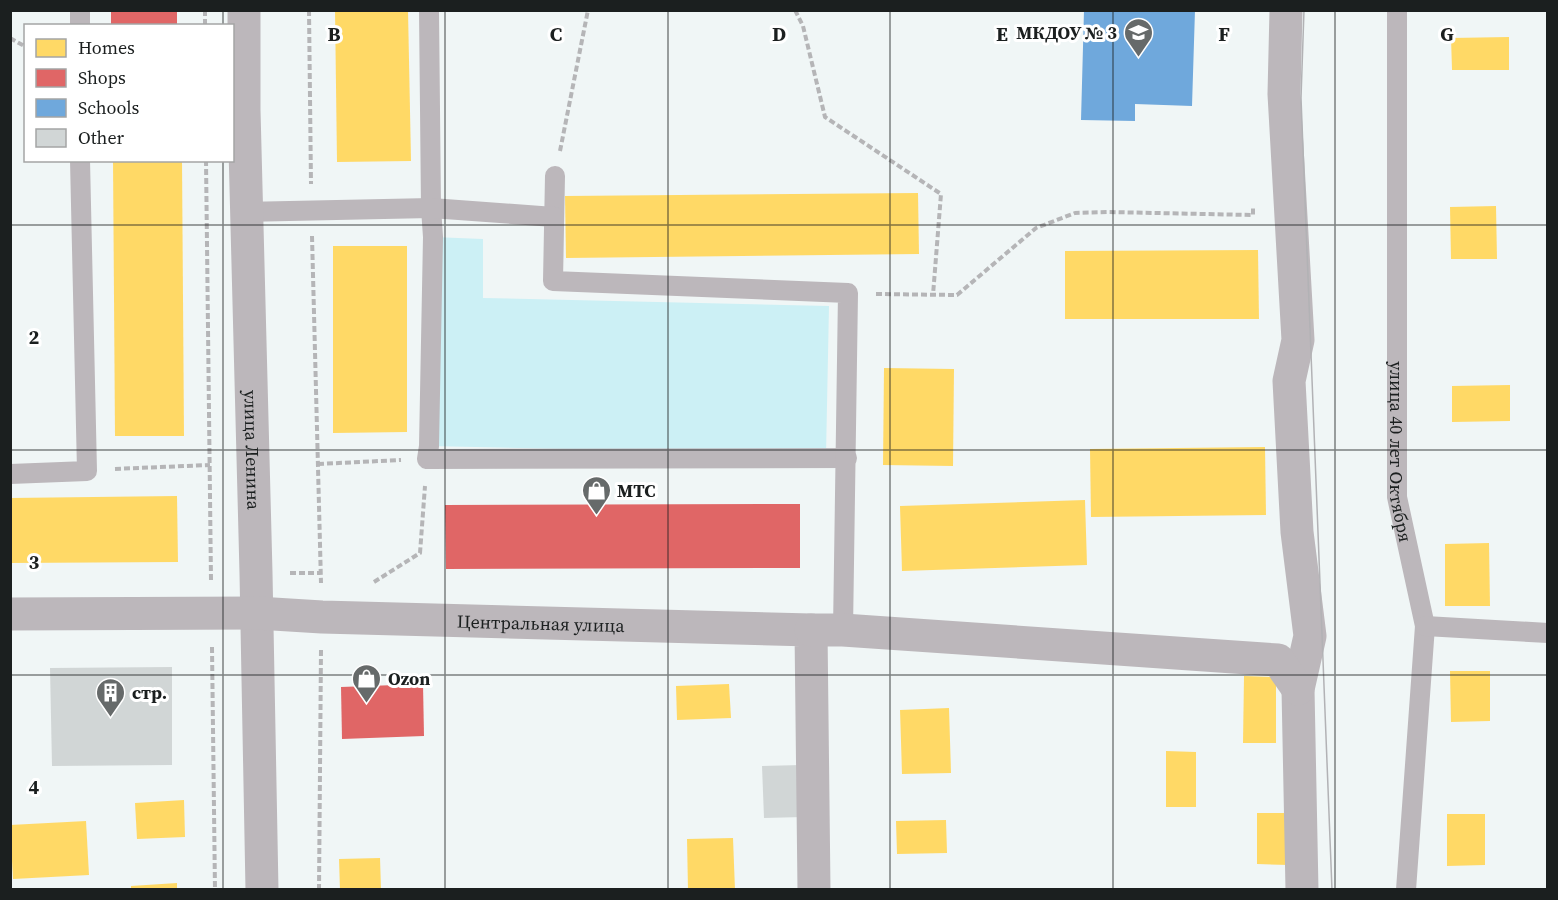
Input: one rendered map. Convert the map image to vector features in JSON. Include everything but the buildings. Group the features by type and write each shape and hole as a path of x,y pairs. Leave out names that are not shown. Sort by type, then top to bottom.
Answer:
{"street":[{"name":"улица Ленина","path":"244,10 238,127 247,213 262,890"},
{"path":"1286,10 1284,94 1298,339 1289,381 1297,532 1310,636 1298,690 1302,890"},
{"name":"Центральная улица","path":"10,614 257,613 322,617 843,630 1278,660 1298,690"},
{"path":"811,630 814,890"}],"lane":[{"path":"429,10 430,208 434,237 427,459 847,458"},
{"name":"улица 40 лет Октября","path":"1397,10 1397,497 1425,626 1406,890"},
{"path":"10,474 87,471 80,162"},
{"path":"555,176 553,281 848,294 843,630"},
{"path":"247,213 430,208 554,217"},
{"path":"1425,626 1548,633"}],"path":[{"path":"309,10 311,211 322,617 319,890"},
{"path":"555,176 588,10"},
{"path":"795,10 803,26 825,117 941,195 933,295"},
{"path":"10,38 24,46"},
{"path":"206,162 215,890"},
{"path":"848,294 957,295 1036,228 1075,213 1253,215"},
{"path":"318,464 427,459 420,553 371,585"},
{"path":"87,471 210,465"}],"shaded area":[{"path":"433,237 483,239 483,298 829,306 826,455 429,446"}],"tram line":[{"path":"1304,10 1301,98 1332,890"}],"place":[{"name":"МКДОУ № 3","path":"1138,58"},
{"name":"МТС","path":"596,516"},
{"name":"Ozon","path":"367,704"},
{"name":"стр.","path":"111,718"}]}
